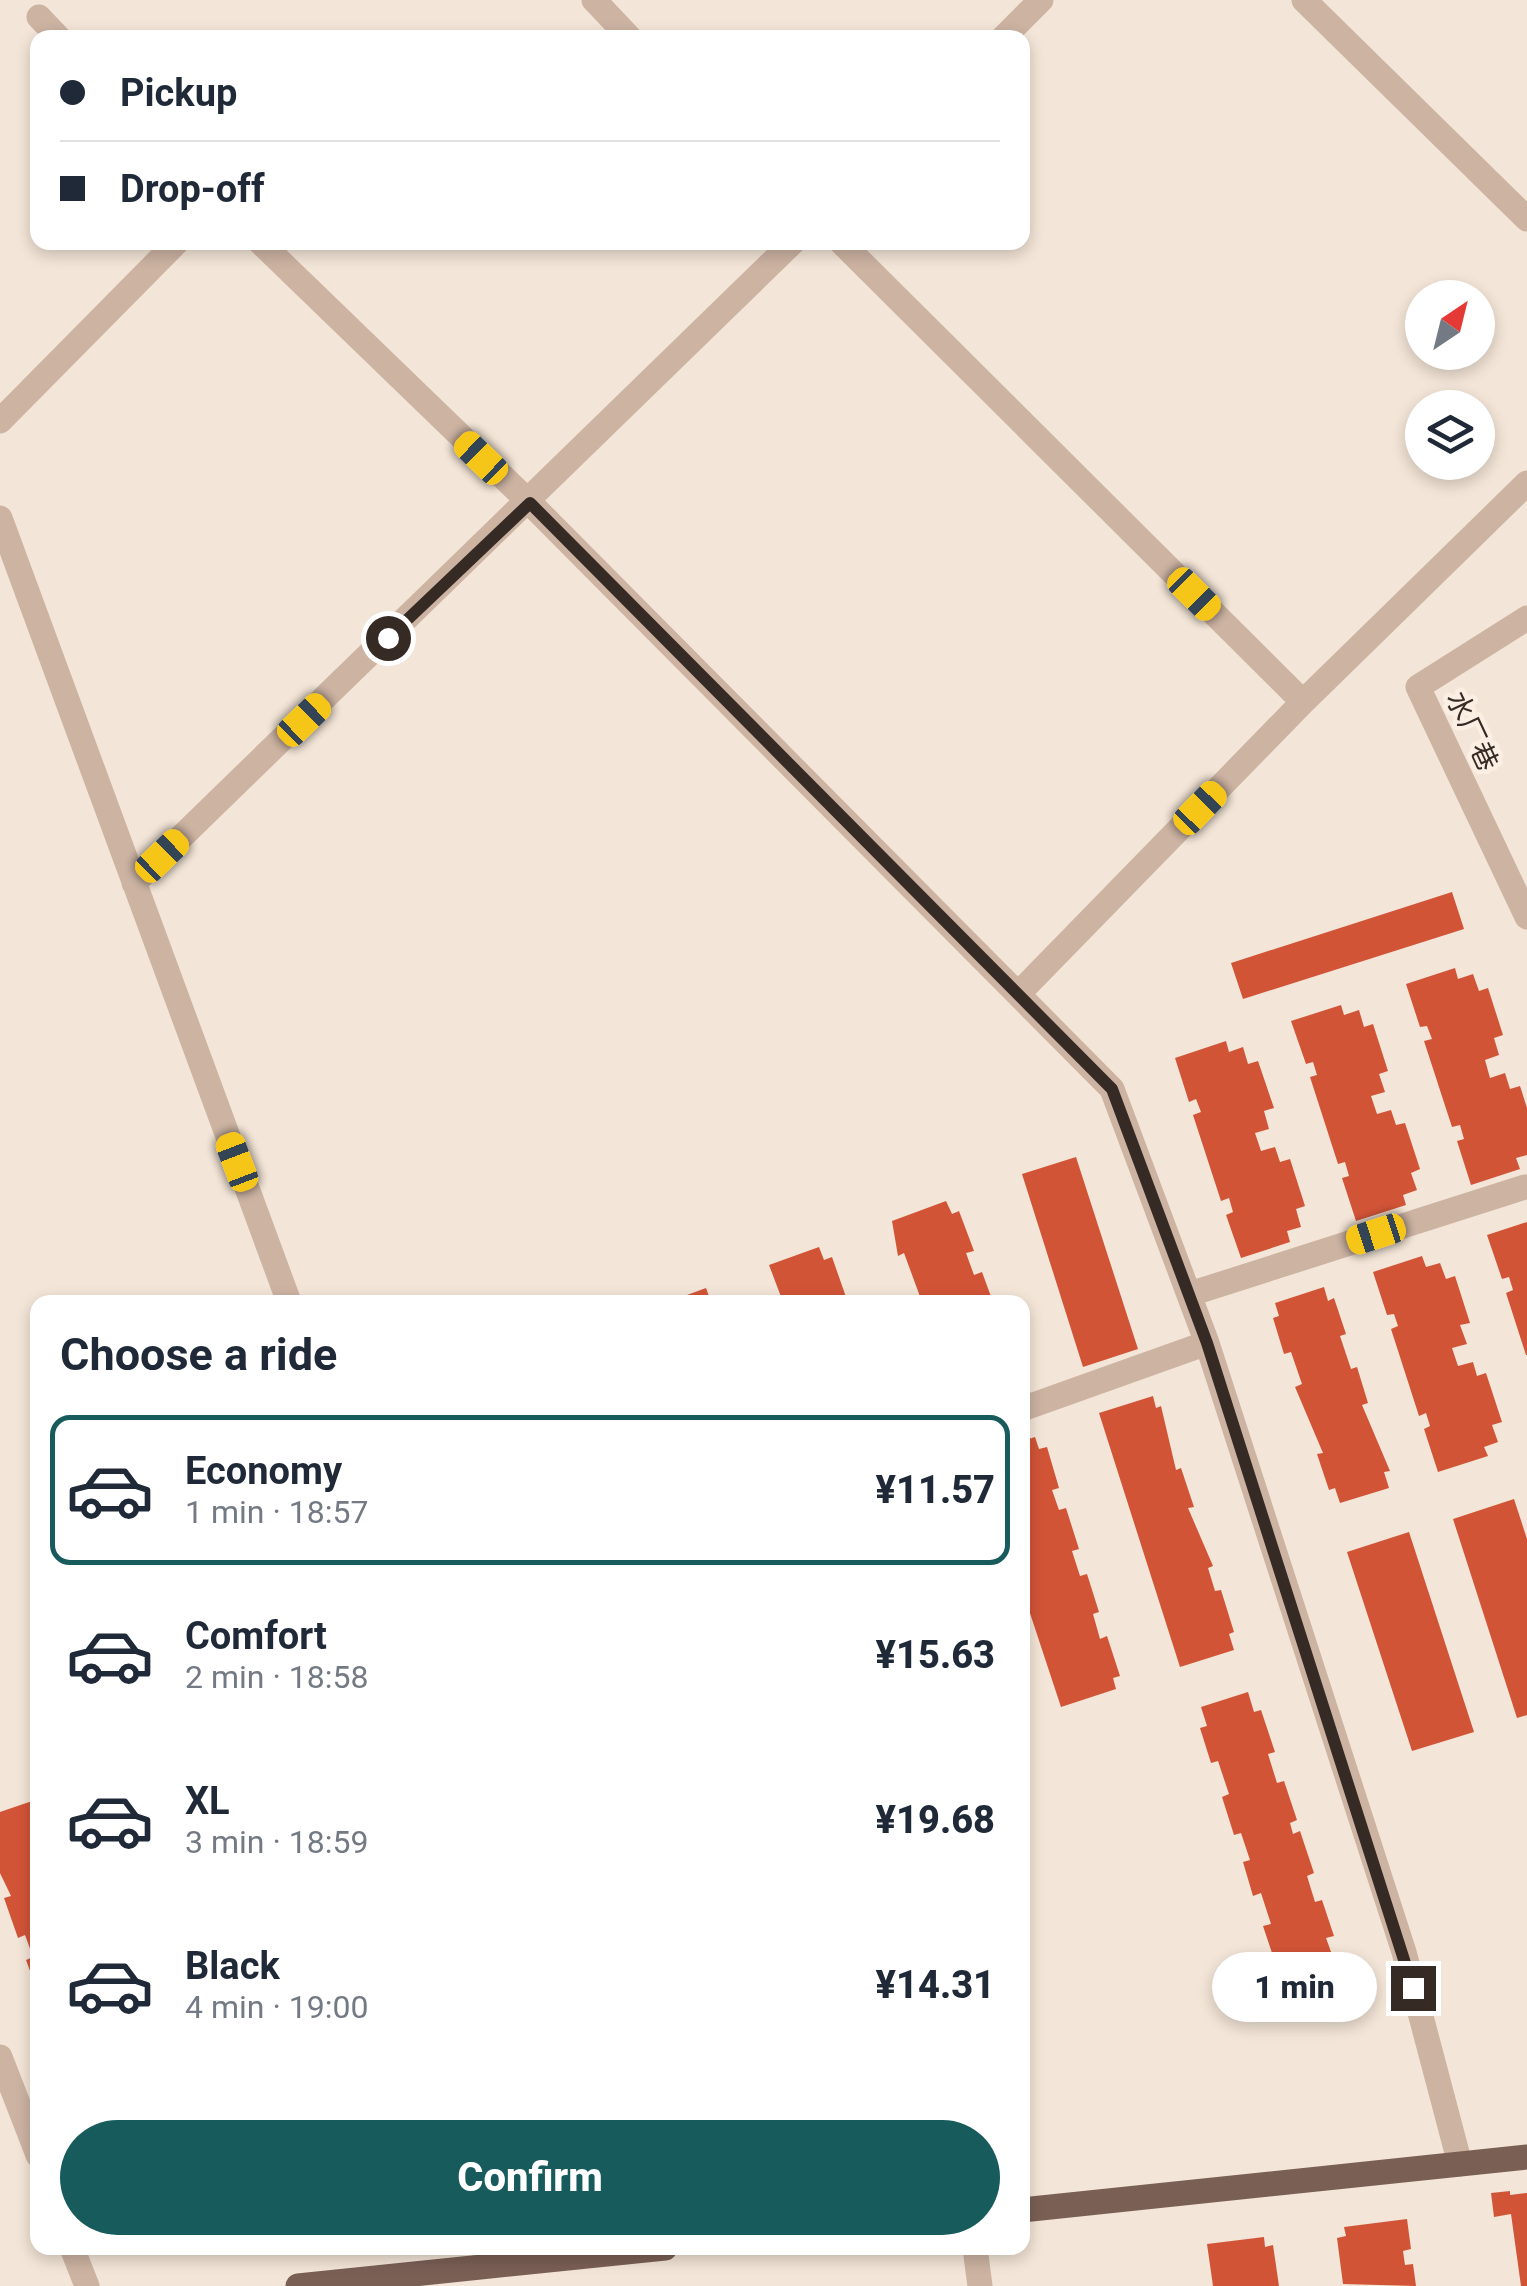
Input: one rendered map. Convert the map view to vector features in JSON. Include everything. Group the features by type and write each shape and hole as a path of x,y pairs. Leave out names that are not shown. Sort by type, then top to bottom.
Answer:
{"main road":[{"path":"1030,2209 1527,2157"},
{"path":"298,2286 583,2255"}],"street":[{"path":"594,0 622,30"},
{"path":"1011,30 1042,0"},
{"path":"1304,0 1527,219"},
{"path":"39,16 52,30"},
{"path":"0,421 169,250"},
{"path":"268,250 530,503 1112,1089 1207,1343 1404,1952 1460,2164"},
{"path":"134,883 530,503 785,250"},
{"path":"849,250 1303,702"},
{"path":"1020,993 1303,702 1527,483"},
{"path":"0,518 286,1295"},
{"name":"水厂巷","path":"1527,618 1418,687 1527,917"},
{"path":"1190,1294 1526,1187"},
{"path":"1030,1407 1207,1343"},
{"path":"0,2056 30,2135"},
{"path":"75,2255 87,2286"},
{"path":"976,2255 980,2286"}],"building":[{"path":"1452,892 1464,929 1243,999 1231,963"},
{"path":"1455,968 1458,979 1473,974 1479,991 1488,988 1503,1035 1494,1038 1499,1055 1485,1060 1490,1078 1505,1073 1510,1089 1520,1086 1527,1108 1527,1155 1516,1158 1520,1169 1471,1185 1457,1141 1464,1139 1460,1125 1452,1127 1424,1041 1432,1039 1427,1026 1420,1027 1406,984"},
{"path":"1341,1005 1344,1015 1359,1010 1364,1027 1373,1024 1388,1071 1379,1074 1385,1092 1371,1096 1377,1114 1391,1110 1396,1125 1405,1123 1420,1169 1411,1173 1417,1190 1403,1195 1406,1205 1356,1221 1342,1178 1349,1176 1345,1162 1338,1164 1310,1077 1317,1075 1313,1062 1306,1064 1291,1021"},
{"path":"1226,1041 1229,1052 1243,1047 1248,1064 1258,1061 1274,1108 1264,1111 1269,1129 1255,1133 1261,1151 1275,1147 1280,1162 1290,1159 1305,1206 1296,1209 1301,1227 1287,1231 1290,1242 1241,1258 1226,1215 1233,1212 1229,1198 1221,1201 1193,1115 1201,1112 1196,1099 1189,1102 1175,1058"},
{"path":"1076,1157 1138,1349 1083,1367 1022,1174"},
{"path":"946,1201 952,1214 959,1211 974,1251 966,1253 974,1275 982,1272 990,1295 919,1295 904,1253 898,1256 892,1221"},
{"path":"1527,1222 1526,1355 1506,1293 1513,1290 1509,1277 1502,1279 1487,1235"},
{"path":"819,1247 824,1260 832,1257 845,1295 780,1295 769,1265"},
{"path":"1422,1256 1426,1267 1440,1263 1446,1279 1455,1276 1470,1323 1460,1325 1467,1344 1452,1348 1458,1366 1473,1362 1477,1376 1486,1373 1502,1422 1492,1425 1498,1442 1484,1447 1488,1456 1438,1472 1424,1429 1430,1426 1426,1413 1419,1416 1391,1329 1398,1326 1394,1314 1387,1315 1373,1272"},
{"path":"1324,1287 1328,1301 1334,1298 1346,1334 1340,1336 1351,1369 1357,1367 1368,1403 1362,1405 1390,1471 1384,1472 1389,1488 1340,1503 1335,1488 1329,1490 1317,1454 1323,1453 1295,1387 1302,1384 1291,1352 1284,1354 1273,1318 1279,1316 1275,1303"},
{"path":"706,1288 708,1295 687,1295"},
{"path":"1153,1396 1156,1408 1161,1406 1176,1470 1181,1468 1194,1507 1188,1508 1213,1566 1208,1568 1215,1591 1221,1590 1234,1632 1229,1634 1234,1650 1180,1667 1099,1413"},
{"path":"1035,1437 1039,1449 1047,1447 1059,1488 1052,1490 1059,1510 1066,1508 1079,1549 1072,1551 1080,1576 1087,1574 1099,1612 1093,1614 1100,1639 1107,1636 1120,1676 1113,1678 1116,1689 1061,1707 1030,1613 1030,1439"},
{"path":"1514,1499 1527,1539 1527,1715 1517,1718 1453,1519"},
{"path":"1409,1532 1474,1732 1412,1751 1347,1552"},
{"path":"1248,1692 1254,1712 1261,1710 1275,1752 1268,1754 1277,1783 1284,1781 1297,1820 1290,1823 1293,1834 1300,1831 1314,1873 1307,1876 1315,1902 1322,1900 1334,1936 1326,1938 1334,1960 1287,1975 1282,1960 1275,1962 1263,1926 1271,1924 1261,1893 1253,1896 1243,1862 1250,1860 1241,1833 1234,1835 1222,1797 1229,1794 1218,1761 1211,1763 1200,1728 1207,1726 1201,1707"},
{"path":"30,1802 30,1949 25,1935 18,1938 4,1898 11,1896 0,1873 0,1812"},
{"path":"1510,2191 1510,2195 1527,2193 1527,2286 1521,2286 1511,2214 1494,2217 1491,2193"},
{"path":"1407,2219 1411,2249 1403,2251 1405,2265 1413,2264 1416,2286 1343,2284 1337,2238 1346,2236 1344,2227"},
{"path":"1264,2237 1265,2247 1273,2245 1279,2286 1213,2286 1207,2244"}],"route":[{"path":"388,638 530,503 1112,1089 1207,1343 1413,1988"}]}
